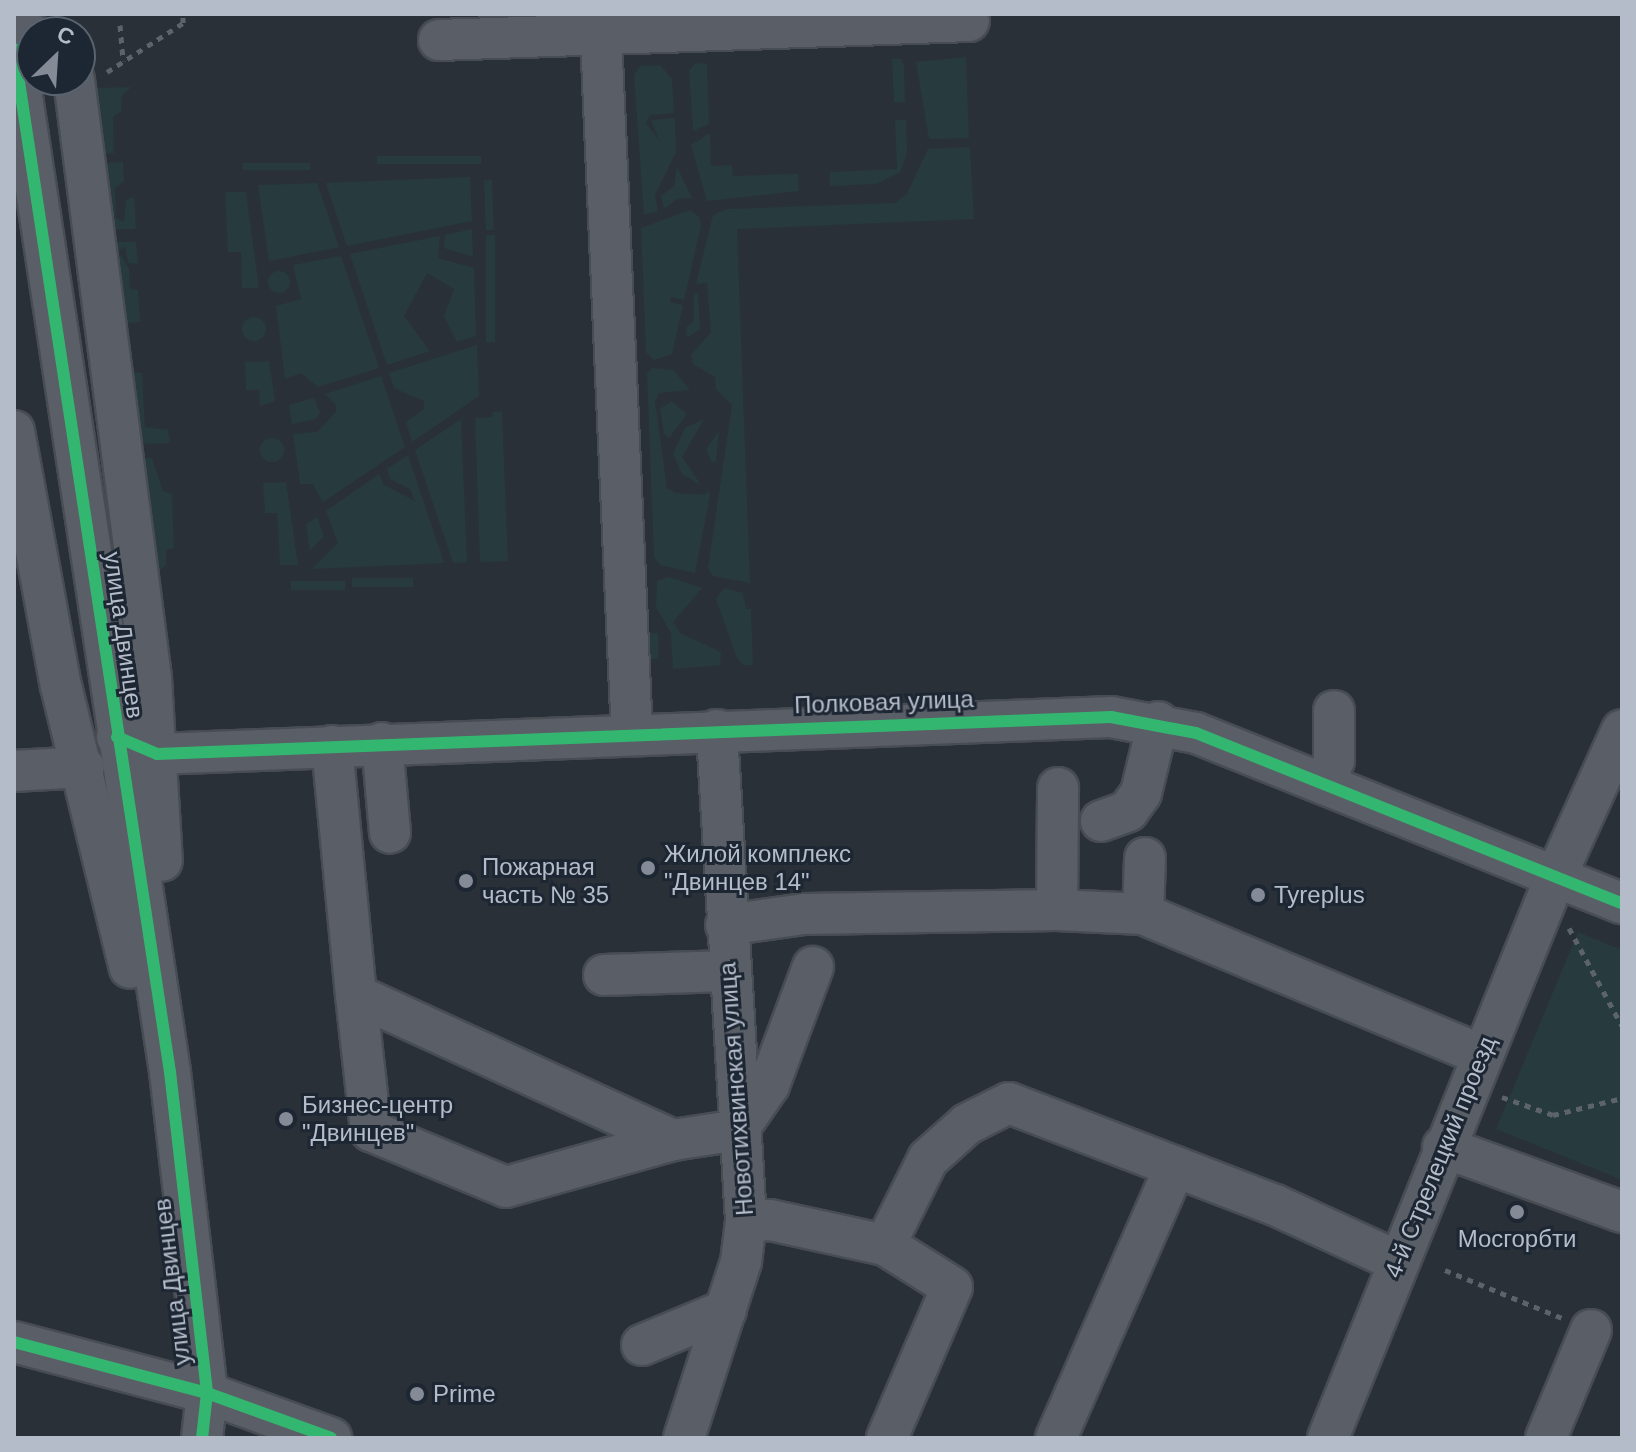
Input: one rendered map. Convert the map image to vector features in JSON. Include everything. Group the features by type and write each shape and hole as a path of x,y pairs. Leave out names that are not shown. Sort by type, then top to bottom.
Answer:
{"street":[{"path":"439,40 601,24 969,21"},
{"path":"601,24 632,734"},
{"name":"улица Двинцев","path":"22,96 170,1072 207,1393 202,1438"},
{"path":"90,96 157,754 176,1011 170,1072"},
{"path":"14,431 61,686 84,767 136,994 170,1072"},
{"path":"1324,784 1334,760 1334,711"},
{"name":"Полковая улица","path":"117,737 157,754 1111,717 1158,722 1324,784 1622,903"},
{"path":"1101,821 1128,811 1141,793 1158,722"},
{"name":"Новотихвинская улица","path":"684,1438 726,1310 746,1221 728,971 717,730"},
{"name":"4-й Стрелецкий проезд","path":"1328,1438 1443,1147 1486,1074 1555,878 1622,730"},
{"path":"382,743 390,833"},
{"path":"332,746 371,1131 506,1187 673,1140 738,1130 769,1085 813,967"},
{"path":"14,771 84,767"},
{"path":"1057,910 1058,788"},
{"path":"1143,914 1145,858"},
{"path":"726,925 804,914 1057,910 1143,914 1486,1074"},
{"path":"604,975 728,971"},
{"path":"356,995 673,1140"},
{"path":"885,1245 928,1159 967,1124 1009,1103 1359,1239 1397,1261"},
{"path":"1443,1147 1622,1212"},
{"path":"1056,1438 1175,1167"},
{"path":"746,1221 770,1220 885,1245 952,1287 887,1438"},
{"path":"642,1345 726,1310"},
{"path":"1546,1438 1591,1330"},
{"path":"14,1342 207,1393 331,1438"}],"path":[{"path":"96,73 123,61 183,23 183,14"},
{"path":"120,25 123,61"},
{"path":"1565,920 1622,1026"},
{"path":"1486,1074 1553,1115 1622,1098"},
{"path":"1445,1270 1591,1330"}],"green space":[{"path":"966,57 969,138 929,139 916,62"},
{"path":"892,59 901,59 904,66 905,102 894,102"},
{"path":"695,63 707,64 709,124 693,131 689,71"},
{"path":"660,65 672,79 674,113 650,115 646,123 660,142 651,120 675,118 676,152 655,195 658,211 644,215 634,75 640,66"},
{"path":"131,87 122,96 121,111 113,117 114,153 103,154 96,88"},
{"path":"895,120 906,120 907,153 900,172 876,184 830,186 830,172 897,169"},
{"path":"710,133 711,166 732,165 733,176 798,174 799,191 707,201 691,145"},
{"path":"970,147 974,219 737,229 750,583 713,576 708,568 732,405 716,389 715,377 693,364 691,355 711,332 707,283 696,284 713,215 728,209 895,203 907,194 928,149"},
{"path":"377,156 481,156 481,164 377,164"},
{"path":"123,162 124,181 115,188 116,218 124,222 126,200 134,197 136,229 112,229 104,163"},
{"path":"243,163 310,163 310,170 243,170"},
{"path":"677,167 692,198 677,199 664,209 661,196 674,186"},
{"path":"470,177 472,221 347,246 326,183"},
{"path":"484,180 492,180 494,230 486,230"},
{"path":"317,183 339,247 269,261 258,185"},
{"path":"225,192 246,192 259,288 242,288 241,252 228,252"},
{"path":"690,210 699,217 701,226 684,300 671,297 670,302 683,305 672,354 654,360 646,352 641,228"},
{"path":"472,229 473,257 444,248 445,235"},
{"path":"486,235 495,235 495,342 486,342"},
{"path":"440,236 438,258 474,268 476,336 457,342 444,316 454,289 427,273 404,316 430,351 387,365 350,254"},
{"path":"114,242 136,242 138,264 128,263 125,247 118,251 129,269 130,289 138,290 140,322 124,323"},
{"path":"341,256 379,368 318,387 301,373 285,379 276,306 301,299 293,265"},
{"path":"279,271 287,274 290,282 287,290 279,293 271,290 268,282 271,274"},
{"path":"698,292 700,329 687,338 686,328 694,321 694,295"},
{"path":"254,317 263,320 266,329 263,338 254,341 245,338 242,329 245,320"},
{"path":"477,345 479,396 412,442 406,422 424,409 424,401 394,388 389,373"},
{"path":"128,348 134,372 142,373 145,427 168,430 170,443 140,444"},
{"path":"269,361 275,401 260,406 259,390 246,390 245,362"},
{"path":"652,368 673,370 690,390 659,393 655,401 667,488 676,493 705,495 708,491 710,495 695,573 660,565 654,557 647,374"},
{"path":"381,376 405,447 323,502 313,484 300,484 293,434 317,432 336,412 336,405 325,394"},
{"path":"314,398 320,412 316,419 292,424 289,405"},
{"path":"671,401 687,414 669,438 664,434 660,409"},
{"path":"493,412 502,412 508,561 480,562 475,418 492,417"},
{"path":"461,419 467,562 453,563 415,450"},
{"path":"704,419 682,457 701,485 682,474 673,454 685,428"},
{"path":"719,431 716,461 712,463 706,449"},
{"path":"272,438 280,442 284,450 280,458 272,462 264,458 260,450 264,442"},
{"path":"408,455 444,563 312,569 338,543 326,511 379,474 384,485 415,501 410,489 390,479 387,469"},
{"path":"141,458 152,458 163,491 172,494 174,548 166,550 166,565 156,574"},
{"path":"286,482 298,565 280,565 277,513 265,513 263,483"},
{"path":"317,517 324,536 310,551 306,524"},
{"path":"669,577 702,588 673,622 680,633 721,652 720,665 673,669 671,633 656,607 657,581"},
{"path":"352,578 413,578 413,587 352,587"},
{"path":"291,581 345,581 345,590 291,590"},
{"path":"724,588 743,593 746,609 751,609 753,665 743,665 737,658 716,599"},
{"path":"643,633 658,633 658,659 643,659"},
{"path":"1578,932 1622,950 1622,1180 1496,1129"}],"cycle path":[{"path":"14,49 170,1072 207,1393 202,1438"},
{"path":"117,737 157,754 1111,717 1196,733 1622,903"},
{"path":"14,1342 207,1393 331,1438"}],"place":[{"name":"Жилой комплекс \"Двинцев 14\"","path":"648,868"},
{"name":"Пожарная часть № 35","path":"466,881"},
{"name":"Tyreplus","path":"1258,895"},
{"name":"Бизнес-центр \"Двинцев\"","path":"286,1119"},
{"name":"Мосгорбти","path":"1517,1212"},
{"name":"Prime","path":"417,1394"}]}
